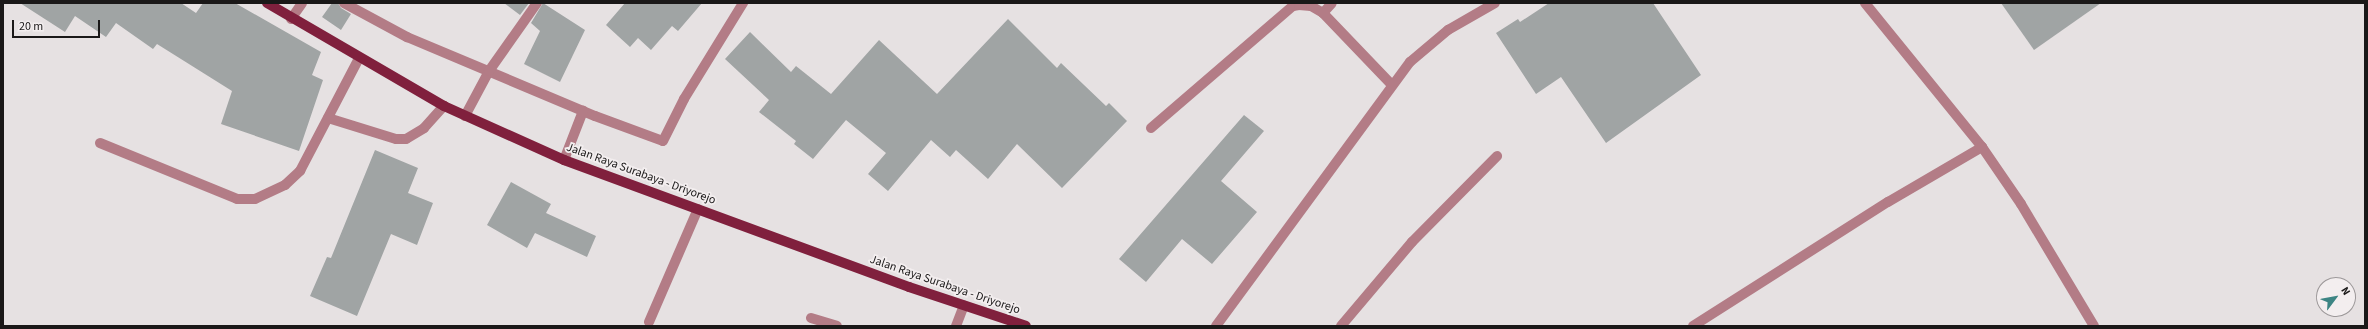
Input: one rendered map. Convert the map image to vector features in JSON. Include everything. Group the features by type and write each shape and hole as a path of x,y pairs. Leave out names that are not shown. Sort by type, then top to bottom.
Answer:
{"main road":[{"name":"Jalan Raya Surabaya - Driyorejo","path":"267,3 291,19 444,106 564,160 964,306 1026,326"}],"street":[{"path":"291,19 302,3"},
{"path":"344,3 407,37 583,111 664,141 684,99 743,3"},
{"path":"465,116 489,71 537,3"},
{"path":"1323,13 1332,3"},
{"path":"1216,326 1392,85 1428,45 1448,30 1496,3"},
{"path":"1865,3 1982,147 2021,204 2094,326"},
{"path":"1151,128 1293,6 1311,6 1323,13 1392,85"},
{"path":"100,143 238,199 256,199 285,185 300,171 359,58"},
{"path":"328,118 396,139 406,139 424,128 444,106"},
{"path":"564,160 583,111"},
{"path":"1693,326 1888,202 1982,147"},
{"path":"1341,326 1412,242 1497,156"},
{"path":"649,322 698,209"},
{"path":"956,326 964,306"},
{"path":"811,318 837,326"}],"building":[{"path":"20,3 181,3 196,13 203,3 235,3 321,52 312,75 323,80 299,151 221,124 232,91 157,44 153,49 116,23 106,37 75,16 65,32"},
{"path":"332,3 338,3 341,8 351,14 341,30 322,17"},
{"path":"504,3 529,3 520,15"},
{"path":"543,3 585,30 560,82 524,64 540,31 531,23"},
{"path":"625,3 702,3 678,31 672,26 651,50 638,38 630,47 606,25"},
{"path":"1549,3 1653,3 1701,75 1606,143 1561,77 1536,94 1496,33 1518,19 1520,22"},
{"path":"2001,3 2101,3 2034,50"},
{"path":"1008,19 1057,68 1061,63 1106,106 1109,103 1127,121 1062,188 1017,144 988,179 956,150 950,157 931,140 888,191 868,174 886,153 846,120 813,159 794,144 796,141 759,112 769,100 725,59 750,32 791,72 796,66 831,94 879,40 937,94"},
{"path":"1244,115 1264,131 1221,181 1257,212 1212,264 1182,239 1146,282 1119,259"},
{"path":"375,150 418,168 408,193 433,203 417,245 391,234 357,316 310,296 327,257 331,258"},
{"path":"511,182 551,204 546,213 596,236 587,257 535,233 527,248 487,225"}]}
